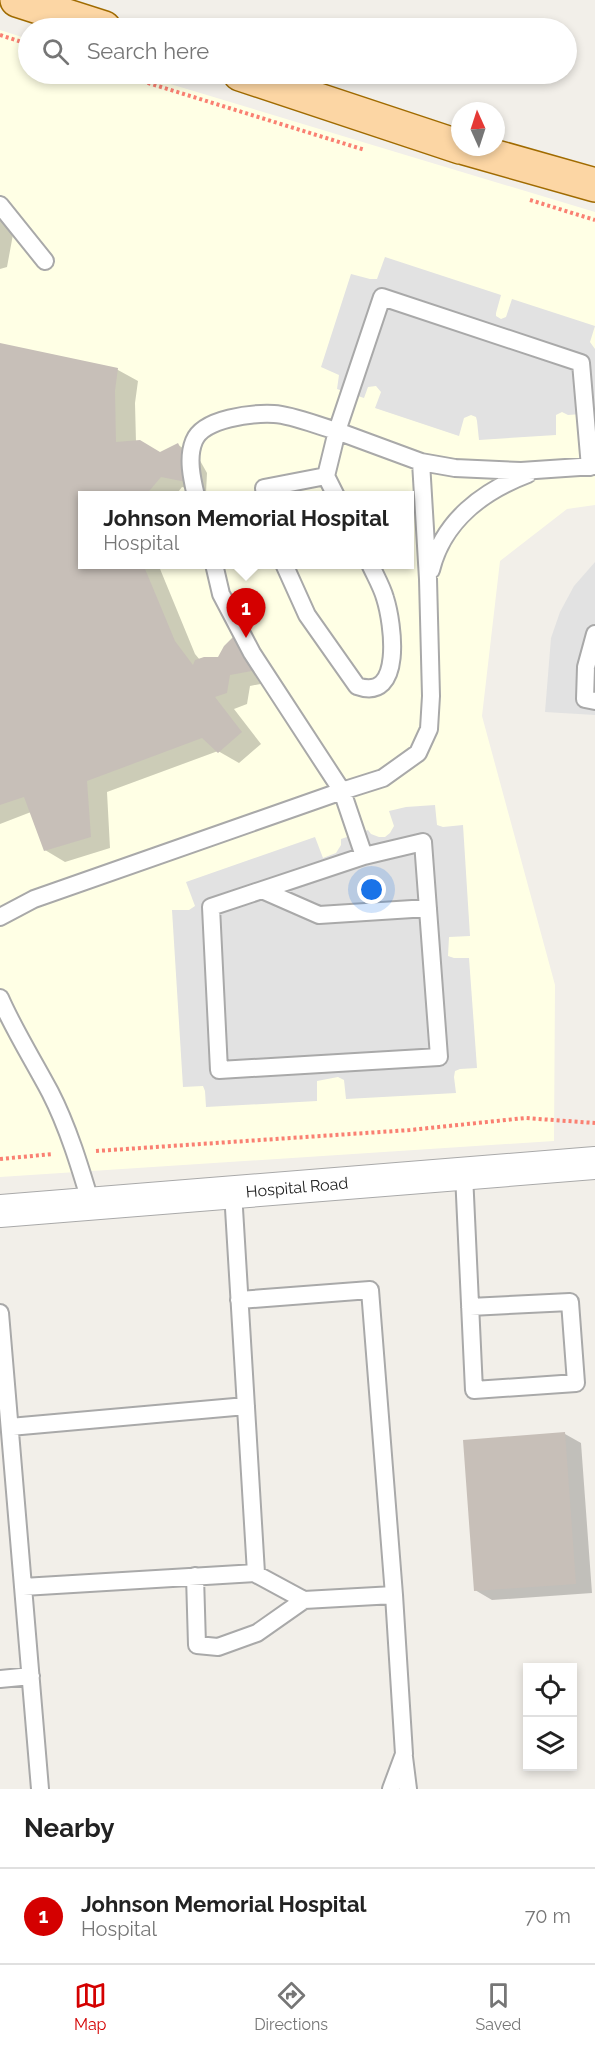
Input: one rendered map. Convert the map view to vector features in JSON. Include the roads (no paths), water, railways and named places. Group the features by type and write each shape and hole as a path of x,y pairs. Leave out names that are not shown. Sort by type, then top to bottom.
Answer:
{"main road":[{"path":"17,0 73,18"},
{"path":"270,84 451,144"},
{"path":"493,156 595,185"}],"street":[{"name":"Hospital Road","path":"0,1211 595,1163"}],"lane":[{"path":"0,205 45,261"},
{"path":"195,491 190,455 194,438 217,422 246,415 276,414 337,432 421,462 455,468 521,471 592,467 580,363 382,297 337,432 326,476 334,491"},
{"path":"0,917 34,899 383,778 418,753 429,729 431,696 429,579 421,462"},
{"path":"429,579 434,557 447,532 467,510 492,490 539,470"},
{"path":"264,491 264,488 326,476"},
{"path":"215,569 222,594 252,653 342,791 364,856"},
{"path":"286,569 307,615 357,686 364,689 382,685 388,679 392,662 390,627 385,598 371,569"},
{"path":"595,634 586,667 585,699 595,700"},
{"path":"423,842 439,1057 219,1070 211,907 262,890 364,856 423,842"},
{"path":"262,890 320,915 428,908"},
{"path":"0,998 12,1025 51,1093 75,1152 92,1204"},
{"path":"464,1174 470,1307 474,1390 576,1383 570,1302 470,1307"},
{"path":"233,1192 254,1573"},
{"path":"239,1300 370,1290 408,1789"},
{"path":"0,1313 40,1789"},
{"path":"10,1427 246,1406"},
{"path":"23,1587 254,1573 304,1600"},
{"path":"195,1576 198,1645 218,1647 256,1633 304,1600 394,1595"},
{"path":"0,1679 30,1676"},
{"path":"391,1789 404,1754"}],"place":[{"name":"Johnson Memorial Hospital","path":"246,638"}]}
